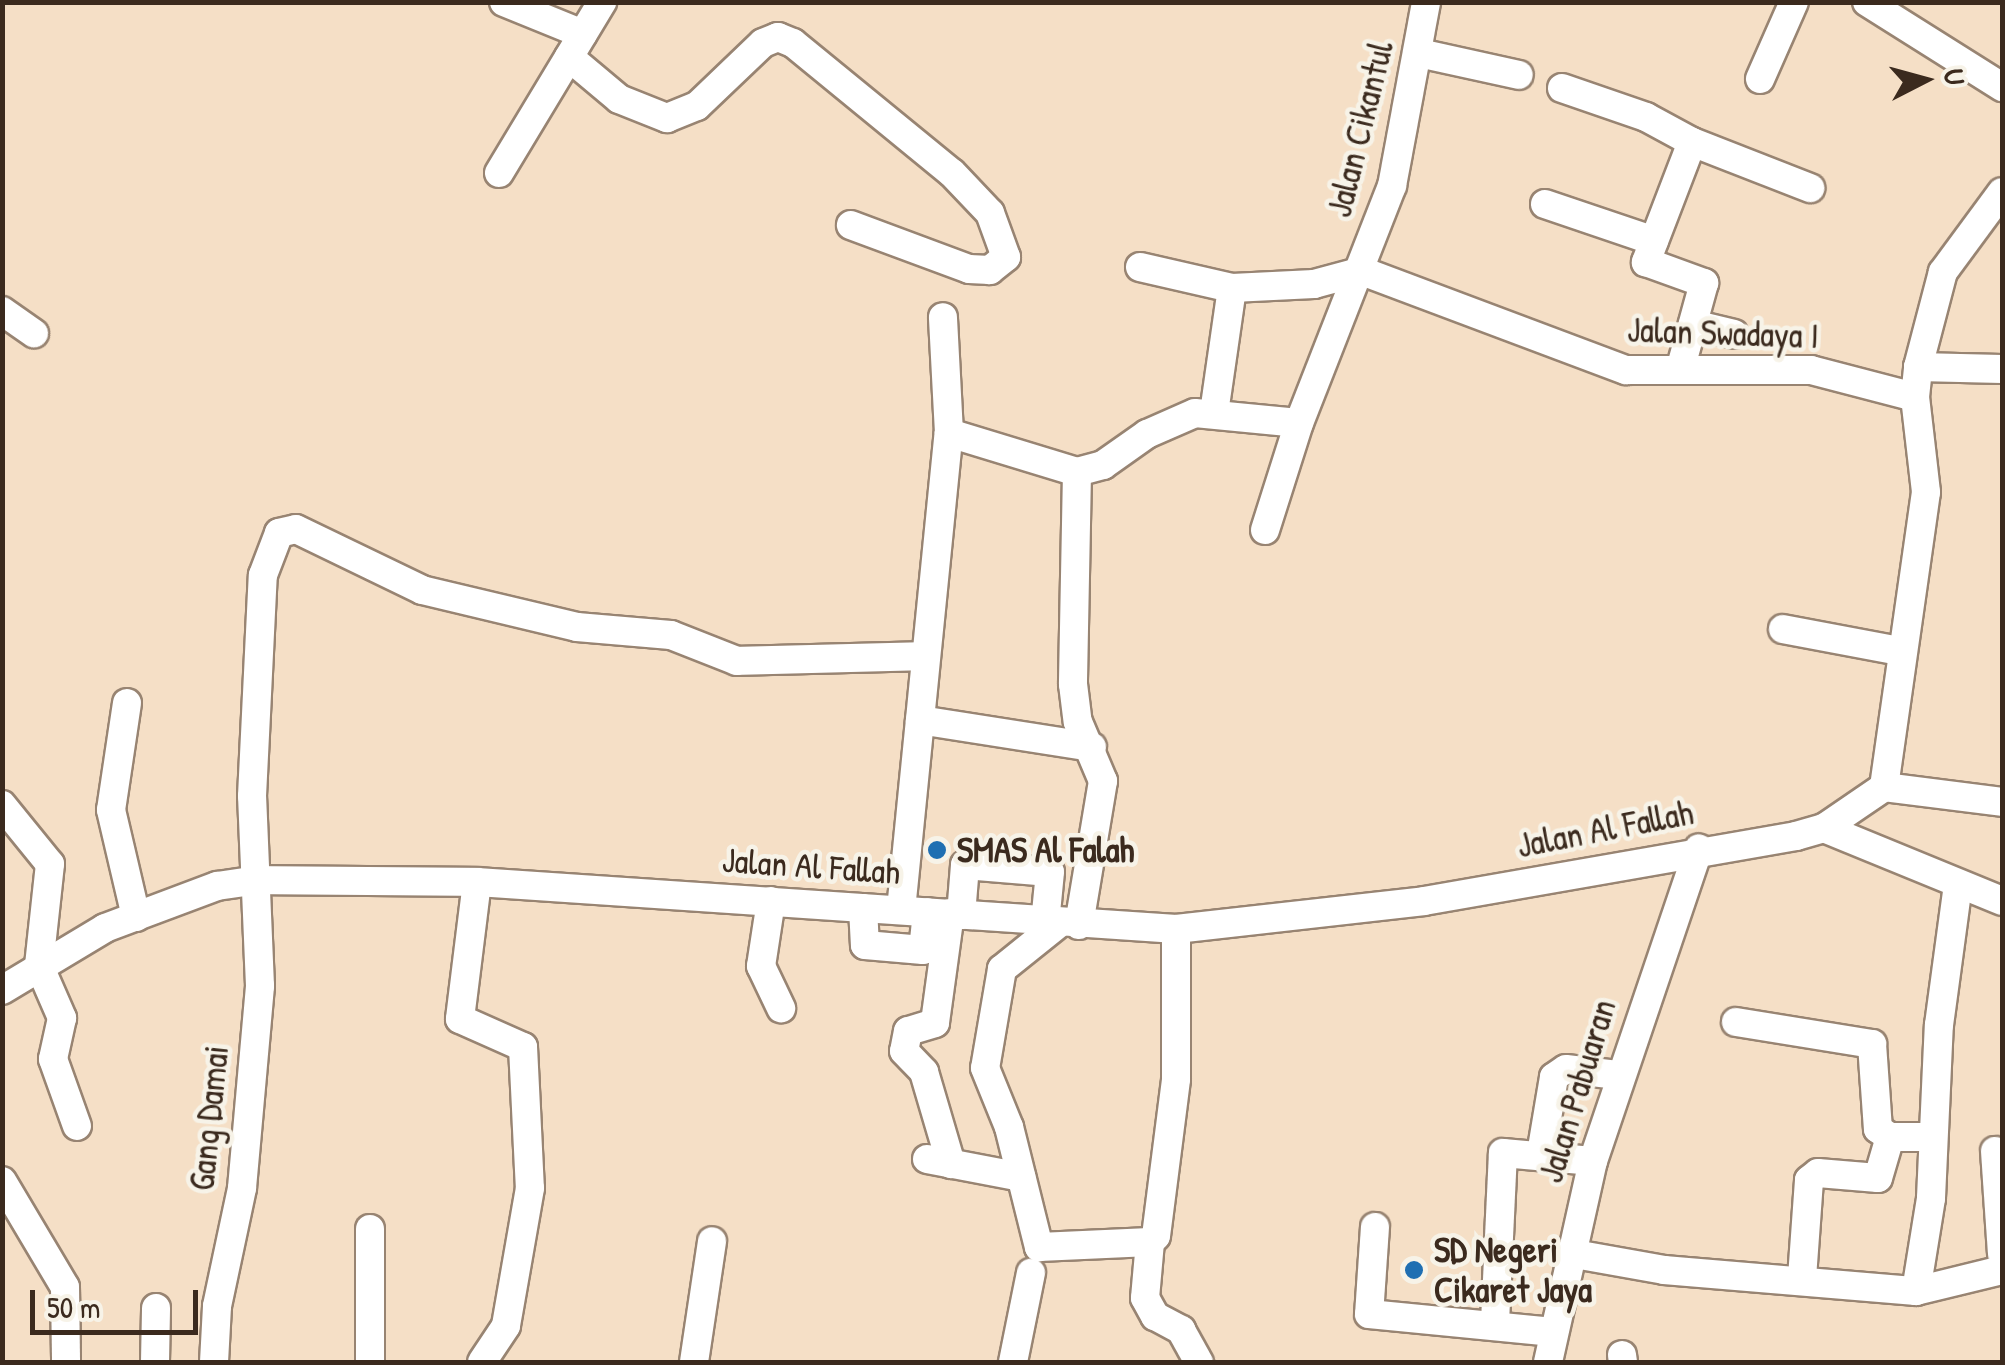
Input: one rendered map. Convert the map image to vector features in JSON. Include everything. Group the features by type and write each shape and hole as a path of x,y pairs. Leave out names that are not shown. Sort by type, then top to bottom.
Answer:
{"street":[{"path":"504,2 576,45 620,99 667,118 697,106 763,43 778,37 793,43 952,173 990,213 1006,257 990,270 968,269 851,225"},
{"path":"499,172 602,2"},
{"name":"Jalan Cikantul","path":"1264,530 1299,423 1362,272 1392,186 1426,2"},
{"path":"1760,80 1794,2"},
{"path":"1868,2 2002,87"},
{"path":"1419,53 1519,76"},
{"path":"1562,88 1646,116 1692,142 1810,188"},
{"path":"1680,370 1704,283 1646,262 1692,142"},
{"path":"1872,793 1926,492 1915,397 1918,367 1943,272 2002,192"},
{"path":"1545,204 1654,242"},
{"path":"1140,267 1232,288 1314,284 1362,272"},
{"name":"Jalan Swadaya I","path":"1362,272 1589,360 1626,370 1811,370 1915,397"},
{"path":"1214,413 1232,288"},
{"path":"2,311 34,333"},
{"path":"943,317 949,432 920,720 935,912 935,1023 908,1030 904,1051 924,1072 939,1162 1021,1177"},
{"path":"1693,324 1734,334"},
{"path":"1918,367 2002,369"},
{"path":"949,432 1090,469 1185,416 1214,413 1299,423"},
{"path":"1090,469 1073,684 1078,722 1092,747 1102,793 1061,924 1002,969 985,1068 1040,1248 1150,1242"},
{"name":"Gang Damai","path":"214,1362 217,1306 242,1188 260,986 252,796 263,574 279,533 287,529 422,590 577,627 671,635 737,661 925,656"},
{"path":"1783,629 1898,651"},
{"path":"126,703 111,810 136,916"},
{"path":"920,720 1092,747"},
{"path":"2002,802 1872,793 1831,824 2002,901"},
{"path":"2,805 50,864 39,965 62,1018 53,1059 77,1126"},
{"name":"Jalan Al Fallah","path":"3,987 136,916 217,886 258,880 477,882 1176,929 1424,901 1831,824"},
{"name":"Jalan Pabuaran","path":"1548,1362 1569,1253 1618,1075 1699,848"},
{"path":"864,908 865,944 924,950 935,912 965,866 1050,872 1061,924"},
{"path":"477,882 460,1019 523,1047 530,1188 506,1326 482,1362"},
{"path":"1916,1291 1931,1198 1930,1136 1958,884"},
{"path":"770,901 761,966 781,1008"},
{"path":"1176,929 1169,1164 1150,1242 1144,1298 1155,1316 1181,1330 1199,1362"},
{"path":"1736,1022 1872,1044 1878,1129 1890,1138 1930,1136"},
{"path":"1540,1154 1554,1077 1566,1069 1618,1075"},
{"path":"1802,1278 1809,1180 1818,1173 1878,1178 1890,1138"},
{"path":"1495,1322 1502,1157 1510,1149 1593,1161"},
{"path":"1994,1151 2002,1254"},
{"path":"2,1181 65,1287 66,1362"},
{"path":"1374,1227 1375,1286 1366,1312 1392,1320 1495,1322 1553,1332"},
{"path":"370,1228 370,1362"},
{"path":"694,1362 712,1240"},
{"path":"1569,1253 1664,1270 1802,1278 1916,1291 2002,1270"},
{"path":"1013,1362 1031,1273"},
{"path":"155,1362 156,1308"}],"place":[{"name":"SMAS Al Falah","path":"937,850"},
{"name":"SD Negeri Cikaret Jaya","path":"1414,1270"}]}
